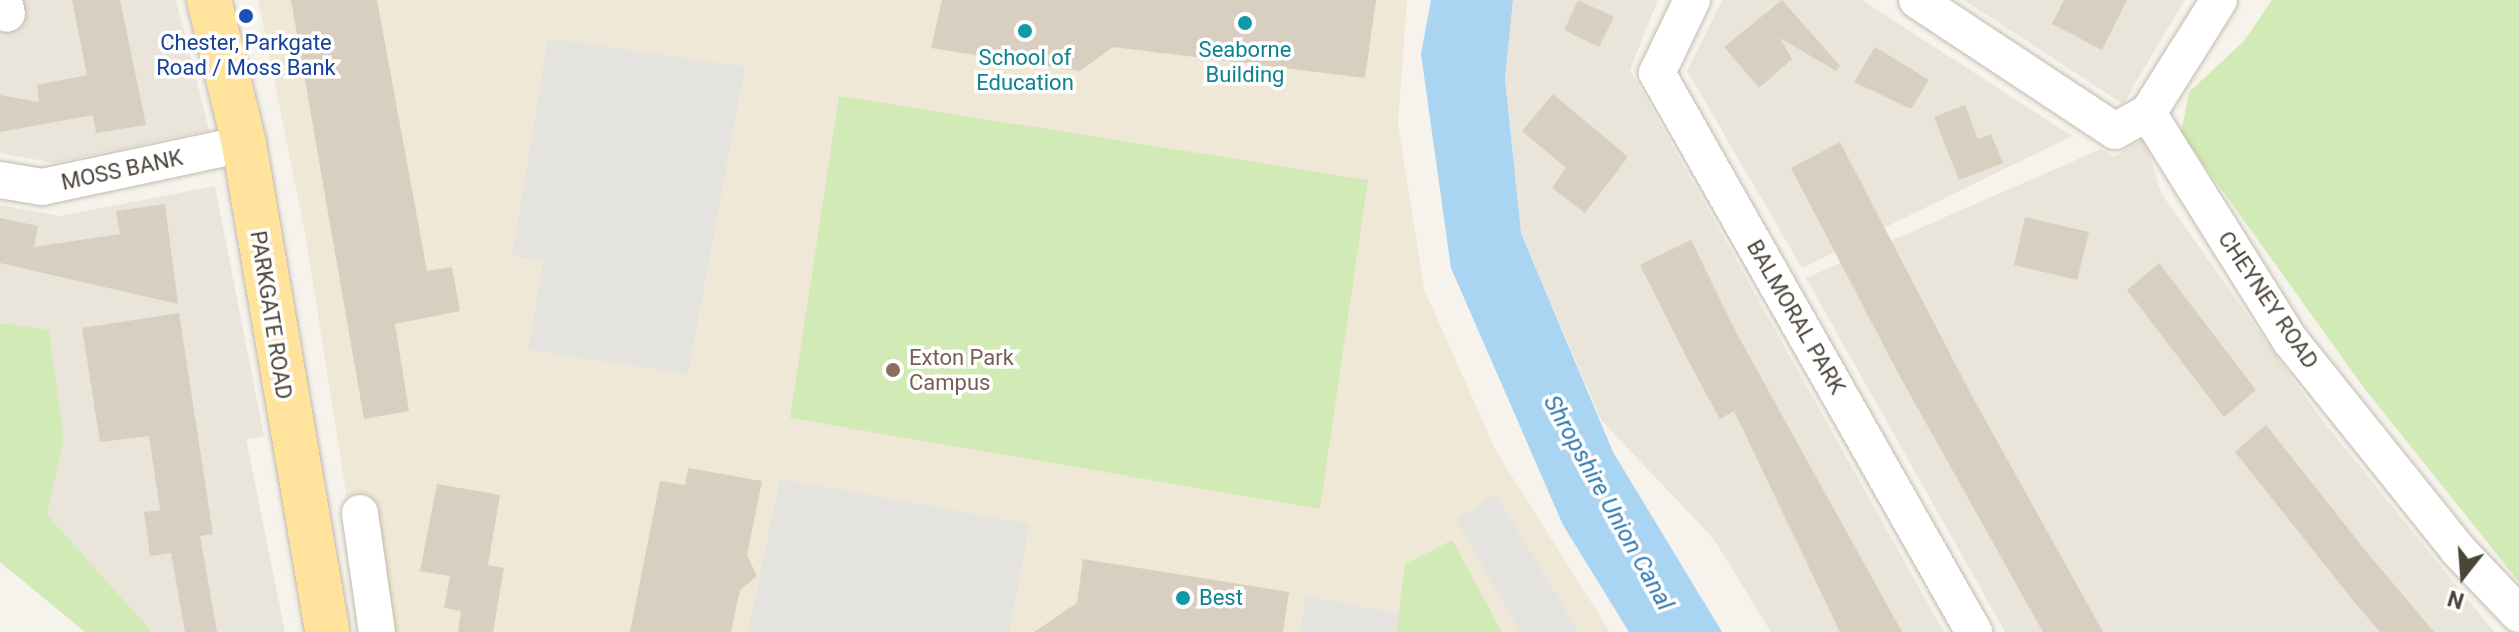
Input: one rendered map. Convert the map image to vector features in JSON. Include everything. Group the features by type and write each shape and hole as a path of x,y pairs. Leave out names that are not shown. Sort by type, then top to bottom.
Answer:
{"main road":[{"name":"PARKGATE ROAD","path":"209,0 244,144 327,632"}],"street":[{"name":"BALMORAL PARK","path":"1692,0 1657,73 1974,632"},
{"path":"1917,0 2115,131 2148,113 2219,0"},
{"name":"CHEYNEY ROAD","path":"2148,113 2290,340 2459,551 2519,614"},
{"name":"MOSS BANK","path":"0,180 42,187 244,144"},
{"path":"360,513 377,632"}],"shaded area":[{"path":"21,0 176,0 209,130 54,163 0,153 0,23 24,18"},
{"name":"Exton Park Campus","path":"258,0 1407,0 1398,123 1424,289 1496,451 1610,632 368,632 306,239"},
{"path":"1513,0 1658,0 1630,70 1944,632 1771,632 1713,538 1601,420 1521,233 1505,79"},
{"path":"1722,0 1862,0 2072,136 1802,268 1687,71"},
{"path":"1964,0 2185,0 2123,104"},
{"path":"548,38 745,67 688,374 528,350 543,261 512,256"},
{"path":"2145,138 2161,193 2319,416 2494,632 2005,632 1806,278 2101,149 2114,157"},
{"path":"215,186 264,437 246,439 285,632 152,632 100,582 47,515 64,439 49,331 0,323 0,205 60,216"},
{"path":"780,479 1030,524 1009,632 748,632"},
{"path":"1496,494 1579,632 1520,632 1456,520"},
{"path":"1306,596 1400,614 1396,632 1300,632"}],"green space":[{"path":"2272,0 2519,0 2519,582 2364,388 2181,133 2189,92 2244,41"},
{"path":"839,96 1368,180 1320,509 790,418"},
{"path":"0,323 49,330 64,439 47,515 152,632 85,632 0,562"},
{"path":"1452,540 1502,632 1396,632 1405,564"}],"water":[{"name":"Shropshire Union Canal","path":"1431,0 1513,0 1505,79 1521,233 1613,452 1722,632 1629,632 1563,525 1451,268 1421,54"}],"building":[{"path":"72,0 120,0 146,125 96,133 93,115 0,132 0,95 39,102 37,85 87,75"},
{"path":"291,0 377,0 427,271 452,267 460,311 395,324 409,411 364,419"},
{"path":"942,0 1376,0 1365,78 1113,47 1080,71 931,48"},
{"path":"1578,0 1614,17 1599,47 1564,30"},
{"path":"1782,0 1840,66 1836,71 1780,38 1792,59 1759,88 1724,47"},
{"path":"2064,0 2127,0 2102,50 2052,24"},
{"path":"1875,47 1929,80 1911,109 1854,82"},
{"path":"1553,94 1628,157 1585,213 1552,188 1566,168 1522,131"},
{"path":"1965,105 1978,139 1991,134 2003,163 1959,180 1934,117"},
{"path":"1840,142 1973,398 2103,632 2043,632 1898,373 1791,168"},
{"path":"165,204 178,304 0,263 0,218 38,226 34,247 120,234 116,211"},
{"path":"2025,217 2089,232 2077,280 2014,265"},
{"path":"1691,240 1736,332 1902,632 1840,632 1734,411 1720,419 1692,368 1640,265"},
{"path":"2159,263 2256,390 2224,417 2127,290"},
{"path":"179,313 213,534 200,536 217,632 185,632 171,553 150,556 144,512 160,510 149,436 100,442 82,328"},
{"path":"2266,425 2434,632 2380,632 2356,604 2235,452"},
{"path":"688,468 762,481 747,555 757,576 740,590 731,632 630,632 660,481 685,485"},
{"path":"437,484 500,495 488,565 504,568 493,632 458,632 461,611 444,608 450,576 420,571"},
{"name":"Best","path":"1083,559 1289,592 1283,632 1034,632 1077,603"}],"place":[{"name":"Chester, Parkgate Road / Moss Bank","path":"246,16"},
{"name":"Seaborne Building","path":"1245,23"},
{"name":"School of Education","path":"1025,31"},
{"name":"Exton Park Campus","path":"893,370"},
{"name":"Best","path":"1183,598"}]}
